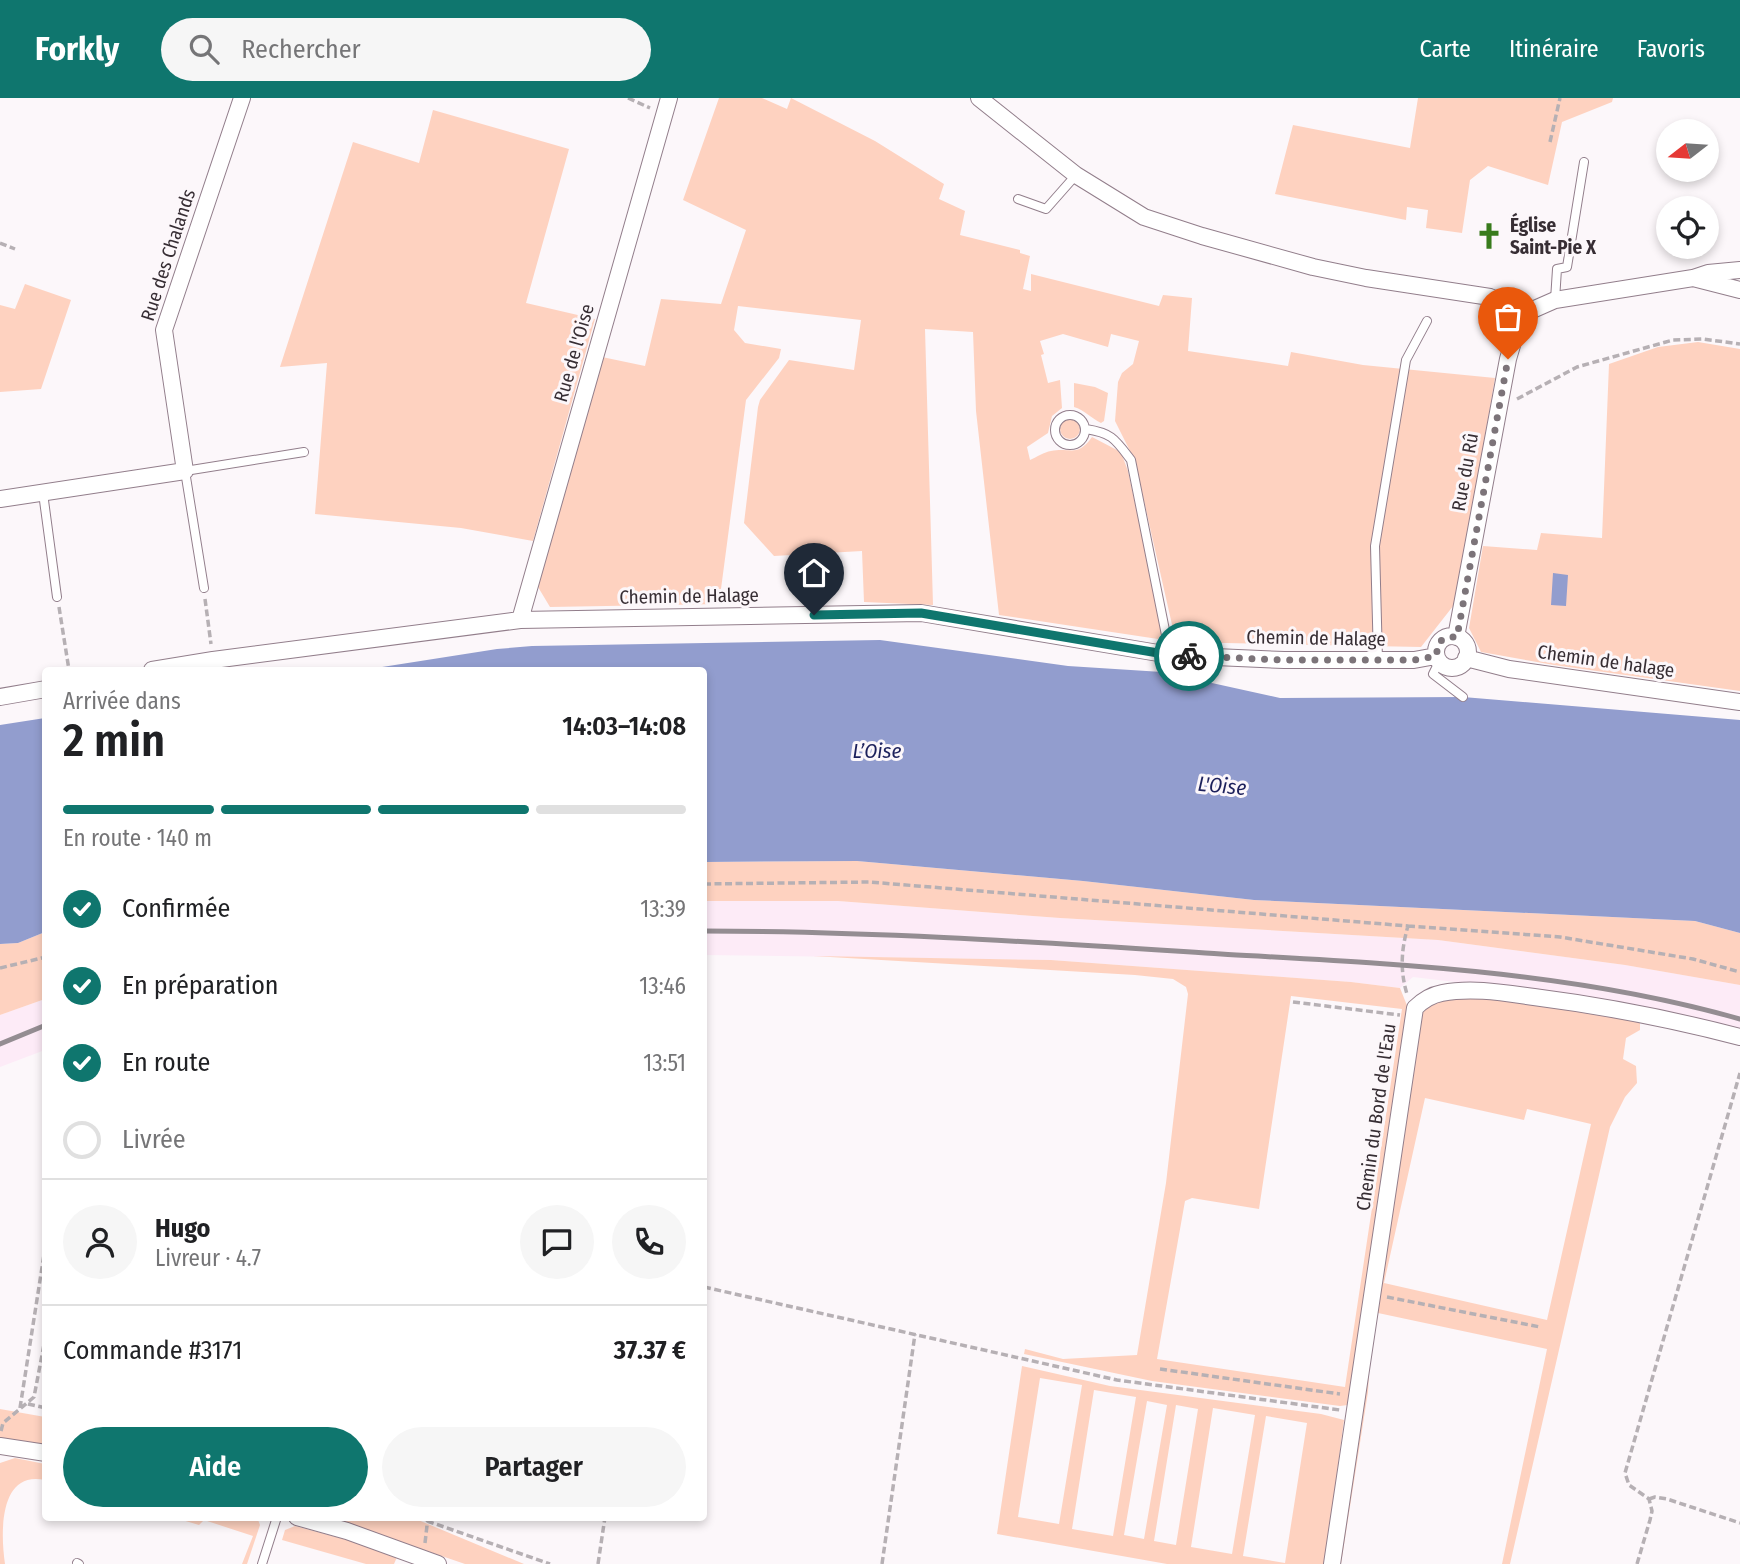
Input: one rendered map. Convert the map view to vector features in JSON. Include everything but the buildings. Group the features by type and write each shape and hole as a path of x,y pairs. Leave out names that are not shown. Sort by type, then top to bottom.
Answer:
{"street":[{"name":"Rue des Chalands","path":"185,471 164,330 242,98"},
{"name":"Rue de l'Oise","path":"520,620 669,98"},
{"path":"979,98 1076,175 1144,217 1326,270 1490,297 1521,315 1555,300 1693,278 1708,273 1740,270"},
{"path":"1693,278 1740,290"},
{"name":"Rue du Rû","path":"1457,637 1508,359 1521,315"},
{"path":"0,499 185,471"},
{"name":"Chemin de Halage","path":"170,667 520,620 921,613 1170,655 1284,660 1438,659"},
{"path":"1447,637 1457,637 1465,643 1466,658 1464,663 1449,668 1438,659 1439,642 1447,637"},
{"name":"Chemin de halage","path":"1466,658 1510,668 1740,702"},
{"path":"0,697 42,690"},
{"name":"Chemin du Bord de l'Eau","path":"1332,1564 1414,1012 1423,1000 1444,993 1469,991 1512,994 1606,1006 1740,1037"},
{"path":"0,1446 42,1452"},
{"path":"311,1521 431,1561"}],"lane":[{"path":"1555,300 1557,269 1567,267 1584,162"},
{"path":"1018,199 1046,209 1076,175"},
{"path":"1378,660 1375,546 1406,360 1427,321"},
{"path":"1086,429 1114,437 1131,460 1170,655"},
{"path":"185,471 304,452"},
{"name":"Rue des Chalands","path":"185,471 204,588"},
{"path":"43,493 57,597"},
{"path":"1438,659 1433,674 1463,697"},
{"path":"262,1564 276,1521"}],"path":[{"path":"628,98 664,115"},
{"path":"1550,142 1560,98"},
{"path":"0,243 15,249"},
{"path":"1499,407 1577,368 1674,340 1703,339 1740,344"},
{"path":"204,588 213,660"},
{"path":"57,597 69,667"},
{"path":"707,884 869,883 1560,937 1693,959 1740,972"},
{"path":"1293,1002 1414,1012 1401,975 1408,926"},
{"path":"0,968 42,958"},
{"path":"1637,1564 1651,1511 1649,1499 1629,1485 1625,1473 1740,1073"},
{"path":"20,1408 42,1268"},
{"path":"707,1288 1117,1380 1355,1404"},
{"path":"1371,1294 1540,1326"},
{"path":"882,1564 915,1334"},
{"path":"0,1436 4,1423 34,1397 42,1355"},
{"path":"1160,1369 1355,1404"},
{"path":"28,1404 42,1407"},
{"path":"1649,1499 1667,1499 1740,1523"},
{"path":"428,1521 431,1561"},
{"path":"433,1521 550,1564"},
{"path":"598,1564 603,1521"}],"shaded area":[{"path":"719,98 762,98 787,109 791,98 875,141 944,184 939,199 965,211 960,235 1020,250 1020,253 1030,256 1023,289 1031,291 1031,274 1159,306 1163,295 1192,298 1188,351 1288,366 1291,352 1363,365 1495,378 1457,601 1421,647 1179,642 1173,629 1139,479 1132,455 1115,421 1118,382 1122,373 1133,364 1139,341 1111,334 1108,347 1063,334 1040,341 1048,383 1060,380 1062,408 1052,416 1048,433 1027,447 1030,460 1048,452 1078,450 1092,437 1122,455 1128,471 1163,632 1158,639 999,615 976,411 973,332 925,329 933,605 864,602 862,551 774,556 744,523 760,400 789,360 854,370 861,320 738,306 734,330 745,343 781,349 779,358 746,400 719,604 550,607 538,587 602,357 645,366 661,299 721,304 746,230 683,200"},
{"path":"1418,98 1613,98 1612,102 1562,122 1548,185 1488,166 1470,180 1462,233 1426,228 1428,210 1407,207 1406,220 1275,194 1293,125 1410,148"},
{"path":"433,110 569,149 526,303 595,319 533,541 461,528 315,514 327,363 280,367 353,142 419,163"},
{"path":"25,284 71,300 41,389 0,392 0,305 15,309"},
{"path":"1698,342 1740,349 1740,691 1481,652 1469,628 1483,546 1537,550 1541,533 1602,538 1609,364 1658,347"},
{"path":"1074,383 1108,393 1104,421 1101,423 1074,407"},
{"path":"1070,419 1077,422 1080,429 1077,436 1070,439 1063,436 1060,429 1063,422"},
{"path":"857,861 1083,881 1254,900 1695,921 1740,933 1740,985 1625,965 1438,940 1060,918 838,901 707,901 707,862"},
{"path":"707,901 838,901 1060,918 1438,940 1625,965 1740,985 1740,1044 1640,1018 1613,1001 1413,977 1400,988 1051,960 707,955"},
{"path":"42,933 42,1000 0,1015 0,944 18,943"},
{"path":"813,956 1051,960 1400,988 1408,1008 1353,1391 1348,1405 1152,1381 1024,1354 1025,1349 1063,1359 1137,1355 1166,1183 1188,994 1186,987 1173,979","holes":["1291,996 1402,1009 1345,1387 1157,1359 1185,1201 1192,1198 1259,1209"]},
{"path":"1496,996 1640,1018 1640,1030 1626,1038 1623,1059 1636,1066 1637,1083 1625,1097 1610,1127 1510,1564 1502,1564 1547,1349 1378,1313 1377,1286 1420,1015 1438,999","holes":["1425,1098 1524,1120 1527,1109 1591,1124 1547,1320 1384,1283"]},
{"path":"42,1000 42,1051 0,1067 0,1015"},
{"path":"1378,1313 1370,1355 1368,1392 1341,1564 1337,1564 1374,1316"},
{"path":"1022,1366 1110,1386 1321,1414 1344,1420 1325,1564 1167,1564 997,1534","holes":["1040,1378 1082,1385 1059,1524 1018,1517","1094,1390 1136,1397 1113,1536 1072,1529","1147,1401 1167,1405 1144,1539 1124,1535","1176,1405 1198,1409 1176,1545 1154,1541","1213,1408 1255,1415 1232,1554 1191,1547","1266,1416 1307,1423 1285,1563 1243,1556"]},
{"path":"0,1409 42,1416 42,1447 0,1438"},
{"path":"15,1458 42,1463 42,1480 30,1479 19,1484 11,1493 6,1506 3,1535 5,1564 0,1564 0,1463"},
{"path":"186,1521 203,1521 199,1525"},
{"path":"207,1521 258,1521 260,1525 247,1564 242,1564 253,1536"},
{"path":"340,1521 421,1521 524,1564 465,1564"},
{"path":"295,1526 355,1542 397,1557 394,1564 366,1564 282,1540 285,1530"}],"water":[{"path":"1553,573 1568,575 1566,606 1551,605"},
{"name":"L’Oise","path":"880,640 1068,666 1162,672 1280,698 1463,697 1740,720 1740,933 1695,921 1254,900 1083,881 857,861 707,862 707,667 382,667 532,646"},
{"path":"42,718 42,933 18,943 0,944 0,725"}],"railway":[{"path":"707,931 962,938 1417,966 1483,972 1612,990 1740,1019"},
{"path":"0,1044 42,1027"}],"way so far":[{"path":"1189,656 1284,660 1414,660 1436,656 1439,642 1447,637 1457,637 1508,359"}],"place":[{"name":"Église Saint-Pie X","path":"1489,236"}],"route":[{"path":"814,615 921,613 1189,656"}],"water label":[{"name":"L'Oise","path":"1222,786"}]}
